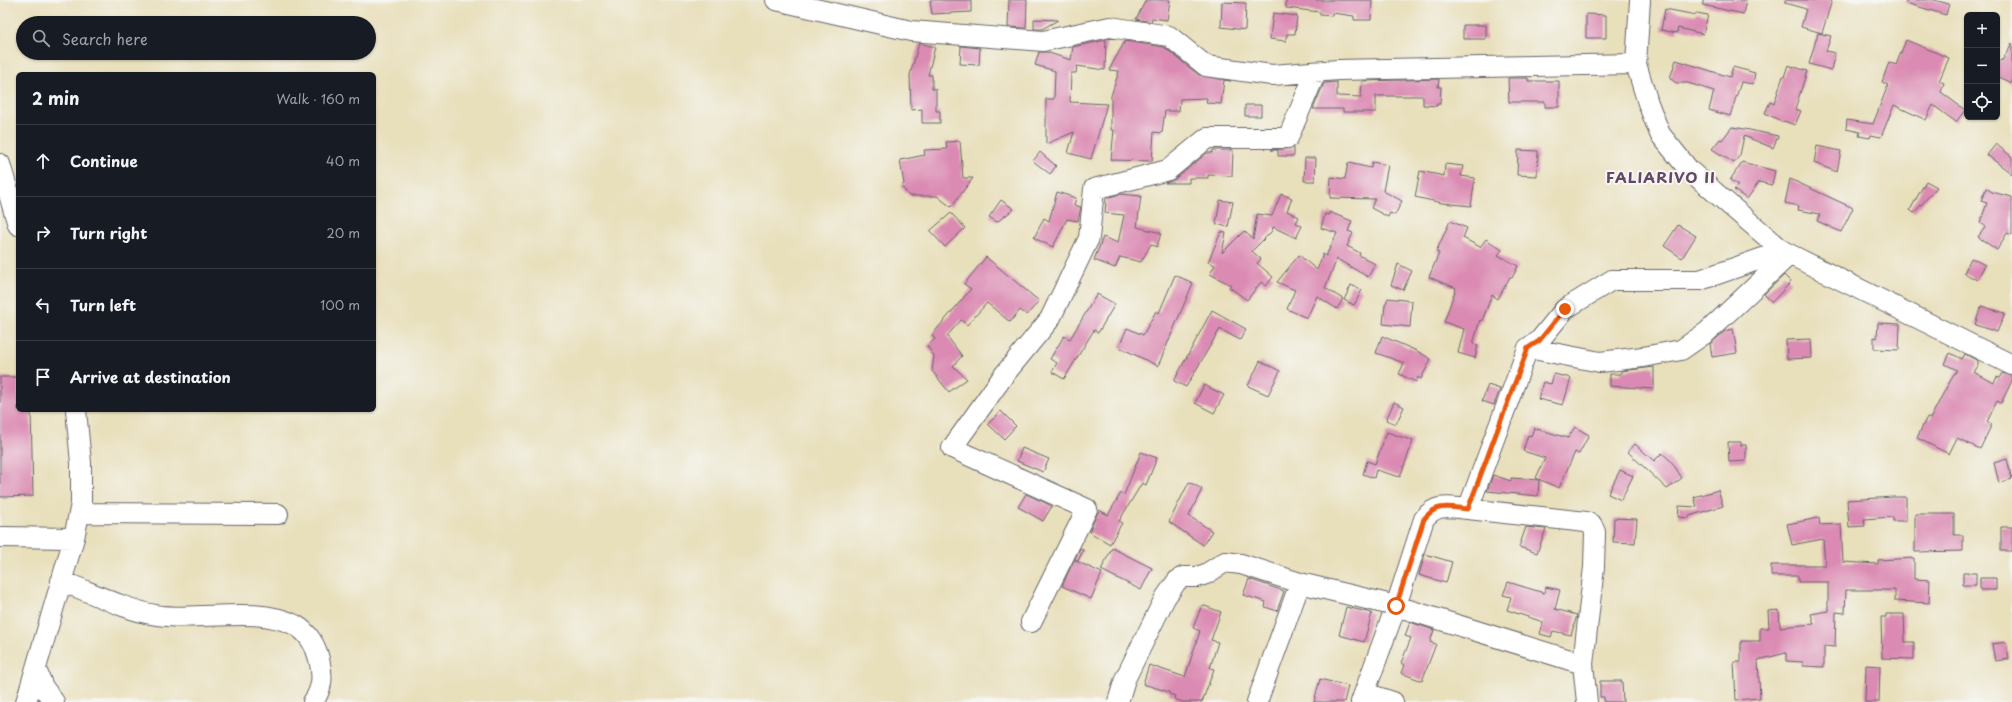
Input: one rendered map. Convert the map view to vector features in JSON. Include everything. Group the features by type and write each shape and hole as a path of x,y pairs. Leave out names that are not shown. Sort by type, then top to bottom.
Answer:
{"street":[{"path":"776,0 911,31 1043,41 1110,26 1169,36 1206,66 1272,75 1316,72 1636,64"},
{"path":"1640,0 1636,64 1648,103 1660,134 1689,170 1786,253 2012,365"},
{"path":"1031,622 1087,509 952,448 1004,375 1050,319 1089,238 1094,189 1168,170 1207,138 1288,138 1316,72"},
{"path":"0,164 16,217"},
{"path":"1528,348 1600,362 1643,358 1681,350 1707,332 1786,253"},
{"path":"1468,509 1528,348 1539,341 1565,309 1612,280 1700,280 1786,253"},
{"path":"26,702 74,538 81,504 81,463 76,412"},
{"path":"1393,702 1363,697 1396,606 1424,519 1431,510 1445,507 1586,522 1592,525 1595,532 1594,567 1583,664 1587,702"},
{"path":"79,513 278,514"},
{"path":"0,537 74,538"},
{"path":"1118,702 1125,679 1165,598 1177,581 1183,577 1197,577 1206,574 1225,562 1241,564 1300,582 1396,606 1583,664"},
{"path":"62,581 155,615 262,616 295,625 314,644 319,660 322,688 313,702"},
{"path":"1257,702 1300,582"},
{"path":"36,669 43,688 54,702"}],"building":[{"path":"930,0 971,0 971,12 932,14"},
{"path":"1009,0 1027,0 1026,28 1008,27"},
{"path":"1146,0 1170,0 1167,20 1152,18 1151,22 1136,19"},
{"path":"1286,0 1372,0 1371,20 1354,20 1354,16 1332,13 1332,16 1320,15 1320,12 1286,8"},
{"path":"1703,0 1746,0 1743,14 1703,5"},
{"path":"1785,0 1832,0 1822,33 1801,27 1806,9 1785,3"},
{"path":"1906,0 1934,0 1949,4 1946,15 1906,3"},
{"path":"1222,2 1246,3 1245,30 1221,27"},
{"path":"1665,9 1696,15 1696,13 1708,15 1703,34 1678,28 1677,33 1661,30"},
{"path":"1273,13 1297,16 1295,34 1287,34 1286,41 1270,39"},
{"path":"1586,14 1606,15 1606,38 1586,38"},
{"path":"1034,19 1058,20 1042,29 1034,29"},
{"path":"1463,25 1486,25 1486,39 1463,39"},
{"path":"1818,33 1831,36 1826,51 1835,53 1831,70 1809,64"},
{"path":"1106,40 1105,70 1077,66 1076,73 1071,73 1070,102 1107,104 1091,159 1068,153 1074,132 1046,144 1046,99 1054,99 1055,71 1035,65 1039,52 1046,52 1071,60 1073,47"},
{"path":"1906,40 1949,58 1939,81 1944,83 1941,92 1964,109 1956,122 1933,105 1926,120 1894,105 1881,137 1871,135 1870,138 1859,136 1860,132 1846,129 1847,120 1873,124 1888,85 1882,82 1889,62 1896,65"},
{"path":"1125,41 1164,47 1199,75 1231,81 1224,80 1221,104 1206,103 1207,98 1180,99 1179,111 1165,111 1162,133 1154,132 1152,161 1111,160 1114,130 1111,130 1111,96 1119,71 1109,70"},
{"path":"919,43 935,47 928,75 932,75 932,89 936,89 936,111 940,111 940,123 922,123 922,109 911,110 910,75"},
{"path":"2012,43 2012,83 2000,77 2000,60 2002,61"},
{"path":"961,46 980,48 979,65 960,64"},
{"path":"1676,60 1730,77 1733,67 1755,73 1753,84 1741,82 1730,116 1709,110 1714,91 1688,83 1676,83 1670,78"},
{"path":"1788,65 1807,71 1795,109 1801,111 1795,125 1784,121 1783,122 1765,113 1770,102 1774,104"},
{"path":"1508,78 1528,78 1528,81 1559,81 1559,107 1545,107 1545,102 1509,102"},
{"path":"1439,79 1438,87 1441,87 1440,104 1437,104 1437,106 1423,105 1423,96 1376,96 1376,112 1343,112 1343,109 1313,109 1324,83 1337,82 1337,96 1361,97 1362,81"},
{"path":"1245,105 1261,105 1261,116 1245,116"},
{"path":"1732,127 1778,136 1773,148 1744,136 1740,155 1734,163 1712,149 1720,139 1722,140"},
{"path":"960,141 963,178 973,178 951,207 937,196 909,196 901,186 904,184 900,160 925,155 924,150 947,149 946,142"},
{"path":"1996,144 2012,157 2012,174 1987,155"},
{"path":"1817,146 1841,151 1837,172 1814,163"},
{"path":"1294,148 1294,156 1278,156 1278,150 1271,150"},
{"path":"1213,150 1233,150 1232,176 1208,175 1208,178 1189,178 1189,183 1165,183 1175,179 1207,153 1212,153"},
{"path":"1518,150 1538,151 1537,176 1517,175"},
{"path":"1040,152 1056,166 1050,174 1033,161"},
{"path":"1305,158 1316,158 1315,181 1304,181"},
{"path":"1372,162 1388,165 1383,191 1402,201 1395,215 1390,213 1388,217 1371,208 1375,199 1330,198 1331,177 1345,179 1348,163 1371,168"},
{"path":"1742,162 1775,171 1772,185 1759,182 1747,199 1734,190 1738,185 1730,180"},
{"path":"1445,164 1463,166 1461,176 1475,178 1471,206 1442,203 1415,197 1420,171 1444,176"},
{"path":"1790,179 1853,208 1841,232 1817,221 1820,214 1798,210 1799,206 1785,203"},
{"path":"1926,181 1937,187 1914,213 1910,210"},
{"path":"1986,188 1992,192 2012,197 2012,235 2007,233 1997,250 1978,237 1986,226 1980,223 1987,203 1981,201"},
{"path":"1057,192 1076,198 1074,205 1081,207 1078,221 1067,219 1053,247 1034,238 1044,218 1049,221"},
{"path":"1120,194 1141,196 1137,227 1161,233 1157,247 1151,244 1141,262 1120,257 1115,268 1094,260 1103,237 1118,243 1124,215 1105,213 1106,198"},
{"path":"1281,194 1292,198 1287,211 1299,217 1296,223 1302,226 1296,238 1273,227 1272,231 1252,251 1261,259 1257,263 1273,277 1266,286 1261,282 1247,300 1229,287 1231,285 1210,274 1215,265 1208,262 1221,232 1226,233 1222,253 1244,231 1253,239 1257,214 1272,216"},
{"path":"1001,200 1014,209 997,222 989,217"},
{"path":"1220,200 1233,202 1228,227 1216,224"},
{"path":"1329,212 1352,221 1348,231 1353,233 1347,246 1375,264 1368,277 1337,259 1325,288 1343,299 1337,309 1317,296 1307,318 1287,309 1295,290 1277,282 1299,255 1317,270 1323,254 1326,256 1337,233 1321,228 1325,214 1329,215"},
{"path":"951,213 965,228 945,247 930,231"},
{"path":"1450,221 1467,228 1463,238 1480,247 1486,239 1502,250 1498,255 1518,266 1498,299 1492,295 1482,321 1480,320 1473,344 1478,345 1475,358 1458,353 1464,329 1444,322 1456,288 1429,277 1439,253 1436,252"},
{"path":"1678,225 1696,236 1682,258 1664,246"},
{"path":"986,257 1039,301 1027,315 1020,310 1010,322 987,303 967,325 961,320 947,336 962,356 953,366 967,379 949,392 932,371 934,356 927,346 935,339 932,335 971,289 964,284"},
{"path":"1971,258 1985,265 1977,280 1964,273"},
{"path":"1398,264 1412,271 1403,290 1391,285"},
{"path":"1175,275 1193,283 1158,366 1119,347 1127,328 1143,335 1156,311 1159,313"},
{"path":"1784,275 1791,282 1772,302 1764,294"},
{"path":"1351,285 1362,290 1354,305 1344,300"},
{"path":"1097,294 1115,304 1098,333 1094,330 1064,379 1052,372 1057,363 1050,359 1064,336 1070,339"},
{"path":"1388,298 1412,301 1410,327 1383,324 1385,305"},
{"path":"1981,306 2005,313 1997,332 1975,325"},
{"path":"1212,310 1246,329 1240,340 1220,329 1186,387 1174,381"},
{"path":"1878,323 1900,324 1899,350 1874,349 1874,337 1877,338"},
{"path":"1733,329 1737,353 1712,357 1710,344 1725,331"},
{"path":"1382,336 1417,351 1431,359 1421,379 1418,377 1416,382 1399,374 1404,363 1376,353"},
{"path":"1811,339 1812,358 1787,359 1786,340"},
{"path":"1950,353 1962,359 1965,354 1978,361 1978,366 1974,372 1994,383 1997,377 2000,378 2003,373 2012,376 2012,381 2001,403 1997,401 1987,422 1992,424 1980,449 1957,438 1949,454 1917,438 1927,417 1930,419 1957,370 1945,364"},
{"path":"1260,361 1280,371 1268,395 1248,386"},
{"path":"1654,367 1654,389 1610,386 1610,374 1621,374 1621,371"},
{"path":"1554,374 1571,378 1563,405 1538,399 1543,382 1551,384"},
{"path":"0,377 16,377 16,412 31,412 33,496 0,497"},
{"path":"1204,385 1224,395 1214,413 1195,403"},
{"path":"1488,385 1500,389 1494,405 1482,401"},
{"path":"1394,402 1404,407 1396,424 1386,420"},
{"path":"1001,411 1016,426 1004,439 988,424"},
{"path":"1575,427 1589,435 1579,454 1575,452 1559,488 1536,478 1545,458 1523,451 1528,435 1531,436 1534,428 1568,438"},
{"path":"1387,432 1413,441 1400,477 1376,470 1374,478 1363,474 1367,461 1375,464"},
{"path":"1728,442 1741,442 1741,445 1746,445 1746,461 1729,462"},
{"path":"1635,444 1654,461 1662,453 1671,461 1682,478 1667,489 1628,452"},
{"path":"1022,448 1049,459 1043,472 1017,461"},
{"path":"1141,452 1157,458 1146,485 1142,483 1119,521 1122,523 1110,544 1089,532 1099,510 1108,515 1121,493 1124,495"},
{"path":"2007,459 2012,479 1999,483 1994,463"},
{"path":"1620,470 1633,476 1621,500 1608,494"},
{"path":"1493,475 1511,481 1511,478 1539,480 1538,496 1487,491"},
{"path":"1189,482 1202,489 1189,516 1212,531 1203,545 1169,522"},
{"path":"1718,490 1723,506 1689,516 1689,518 1678,517 1679,506 1697,507 1694,497"},
{"path":"1026,494 1052,506 1043,521 1018,507"},
{"path":"1906,497 1906,521 1893,521 1893,517 1864,519 1865,526 1849,527 1847,500"},
{"path":"1915,514 1954,514 1954,535 1963,535 1963,551 1915,552"},
{"path":"1614,518 1637,519 1635,543 1613,542"},
{"path":"1819,518 1820,525 1841,524 1843,562 1878,564 1878,560 1914,558 1914,579 1930,580 1929,603 1895,601 1895,590 1846,590 1845,613 1836,612 1835,647 1824,646 1824,667 1803,666 1803,662 1786,661 1786,653 1758,660 1760,698 1736,700 1734,662 1741,662 1741,641 1760,641 1760,628 1769,628 1768,611 1779,610 1780,627 1814,624 1811,614 1828,611 1828,582 1798,582 1798,576 1771,576 1771,565 1825,565 1823,539 1792,545 1787,524"},
{"path":"1526,527 1546,529 1537,553 1519,547"},
{"path":"2001,527 2012,527 2012,551 2001,551"},
{"path":"1080,548 1083,550 1078,561 1075,559"},
{"path":"1112,548 1152,568 1141,590 1101,570"},
{"path":"1425,554 1452,562 1446,583 1419,575"},
{"path":"1074,560 1102,573 1091,599 1062,586"},
{"path":"1963,573 1976,573 1976,585 1963,585"},
{"path":"1980,578 1996,578 1996,590 1980,590"},
{"path":"1249,579 1284,591 1277,611 1265,607 1266,602 1243,595"},
{"path":"1508,582 1544,593 1546,587 1560,590 1555,609 1577,615 1571,635 1553,631 1551,637 1540,634 1543,622 1507,610 1511,597 1503,595"},
{"path":"1202,605 1221,612 1211,640 1218,642 1210,668 1214,669 1202,702 1183,702 1174,699 1175,696 1169,694 1169,692 1143,684 1149,665 1185,677 1200,631 1193,628"},
{"path":"1346,607 1372,613 1364,642 1339,635"},
{"path":"1886,614 1904,614 1905,642 1914,642 1914,659 1882,658 1881,617 1886,617"},
{"path":"1410,622 1434,630 1430,642 1436,644 1422,681 1401,673 1404,665 1401,663 1411,638 1405,636"},
{"path":"2006,642 2009,659 1995,661 1992,644"},
{"path":"1866,665 1880,666 1879,702 1865,702"},
{"path":"1320,679 1348,686 1344,702 1314,702"},
{"path":"1600,681 1622,681 1623,702 1604,702 1604,697 1600,697"}],"district":[{"name":"FALIARIVO II","path":"1661,176"}],"route":[{"path":"1396,606 1424,519 1431,510 1445,507 1468,509 1528,348 1539,341 1565,309"}]}
